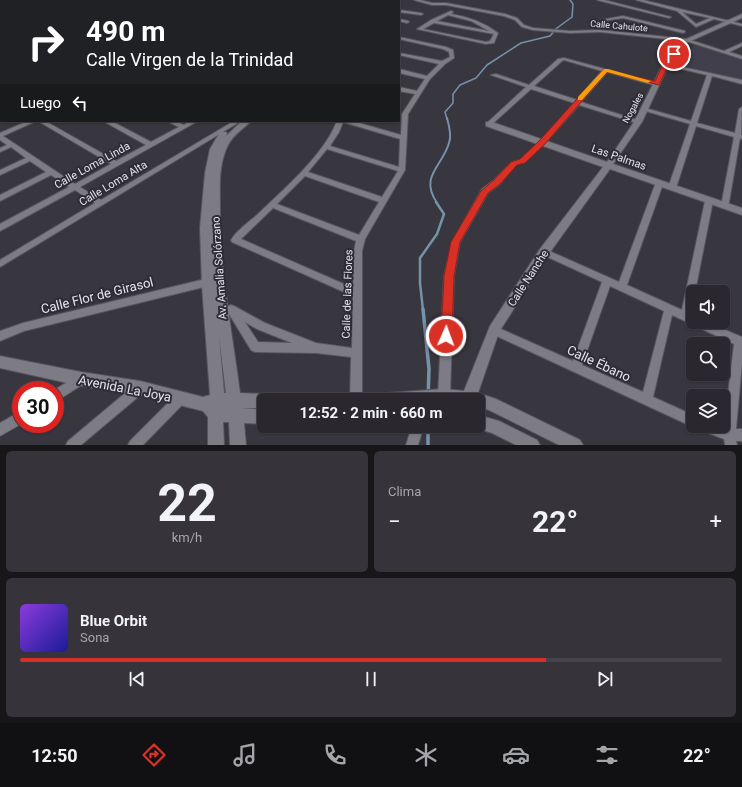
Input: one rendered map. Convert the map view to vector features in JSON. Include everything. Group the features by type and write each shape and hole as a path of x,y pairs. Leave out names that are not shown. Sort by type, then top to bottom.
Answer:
{"street":[{"path":"416,0 432,4 462,6"},
{"path":"441,0 462,6"},
{"path":"599,0 669,17"},
{"path":"638,0 657,3 742,25"},
{"path":"657,3 689,39 742,16"},
{"path":"462,6 419,29 486,43 492,42 496,34"},
{"name":"Calle Cahulote","path":"462,6 505,15 516,19 523,26 543,30 567,32 600,31 689,39 742,58"},
{"path":"456,16 470,7"},
{"path":"677,9 696,26 714,18"},
{"path":"455,10 462,12"},
{"path":"400,11 421,14"},
{"path":"447,14 478,21 496,34"},
{"path":"603,20 623,17 683,32"},
{"path":"400,20 407,22"},
{"path":"432,21 496,34"},
{"path":"326,147 402,170 404,138 402,113 428,78 443,63 452,58 450,51 400,38"},
{"name":"Nogales","path":"608,166 645,110 666,64 681,44 689,39"},
{"path":"725,52 742,44"},
{"path":"400,54 443,63"},
{"path":"489,124 560,60 564,59 657,84"},
{"path":"428,60 432,63 435,71"},
{"path":"666,64 742,82"},
{"path":"440,393 449,276 456,242 485,191 497,182 514,163 522,161 542,143 606,70"},
{"path":"400,71 428,78"},
{"path":"672,188 710,74"},
{"path":"494,75 638,122"},
{"path":"400,89 418,93"},
{"path":"725,206 739,136 742,109"},
{"path":"645,110 739,136"},
{"path":"0,131 22,122"},
{"path":"31,122 0,136 51,172 100,203"},
{"path":"43,122 116,164"},
{"path":"108,122 152,145"},
{"path":"172,122 184,127"},
{"name":"Calle Loma Linda","path":"0,228 193,122"},
{"name":"Calle Loma Alta","path":"0,264 236,122"},
{"name":"Av. Amalia Solórzano","path":"216,445 217,407 205,228 208,173 214,149 222,135 237,122"},
{"name":"Av. Amalia Solórzano","path":"238,445 236,416 222,319 216,259 214,227 215,185 219,157 224,143 246,122"},
{"path":"340,122 340,128 326,147 303,173 235,240 358,294"},
{"path":"348,122 404,138"},
{"name":"Las Palmas","path":"489,124 742,212"},
{"path":"0,150 12,145"},
{"path":"0,173 31,158"},
{"name":"Calle Nanche","path":"474,393 494,330 544,252 608,166"},
{"name":"Calle de las Flores","path":"356,393 358,251 361,239 382,200 402,170"},
{"path":"0,198 51,172"},
{"path":"303,173 382,200"},
{"path":"621,288 659,184"},
{"path":"695,285 709,201"},
{"path":"272,205 361,239"},
{"path":"544,252 686,318"},
{"path":"576,367 607,281"},
{"name":"Calle Flor de Girasol","path":"0,336 23,327 201,284"},
{"path":"316,348 261,326 230,309 254,347 316,348 356,353"},
{"path":"647,400 669,309"},
{"path":"712,329 740,342 730,440"},
{"name":"Calle Ébano","path":"494,330 686,418"},
{"name":"Avenida La Joya","path":"0,362 81,379 140,388 217,407"},
{"path":"64,390 81,379"},
{"path":"72,445 140,388"},
{"path":"134,445 180,399"},
{"path":"217,407 234,401 257,401"},
{"path":"485,403 491,404 575,445"},
{"path":"217,407 236,416 257,417"},
{"path":"0,430 12,423"},
{"path":"485,424 494,426 532,445"},
{"path":"412,445 416,433"},
{"path":"717,433 730,440"},
{"path":"730,440 742,435"}],"shaded area":[{"path":"695,44 742,59 742,80 676,64"}],"waterway":[{"path":"447,119 445,112 453,103 453,94 460,85 476,78 487,65 521,43 550,36 557,28 572,17 573,4 570,0"},
{"path":"437,203 430,186 431,178 446,151 450,140 450,130 447,118"},
{"path":"423,310 420,283 420,258 437,234 444,214 436,202"},
{"path":"423,309 429,369 428,393"},
{"path":"428,433 428,445"}],"slow traffic":[{"path":"580,99 606,70 648,81"}],"route":[{"path":"446,336 449,276 456,242 485,191 497,182 514,163 522,161 542,143 606,70 657,84 666,64 674,54"}]}
